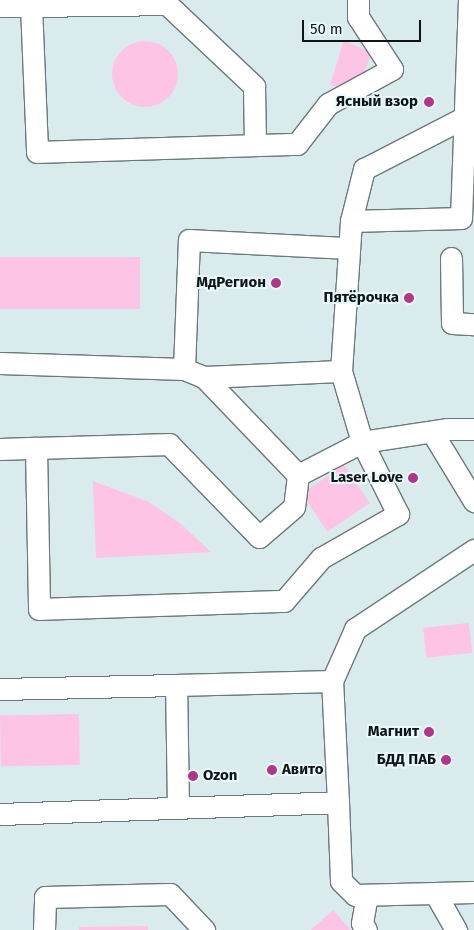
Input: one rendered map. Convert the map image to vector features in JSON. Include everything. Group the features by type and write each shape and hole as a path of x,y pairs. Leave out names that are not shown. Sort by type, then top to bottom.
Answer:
{"lane":[{"path":"31,6 37,152 296,144 328,104 392,69 358,17 358,0"},
{"path":"351,221 461,218 469,0"},
{"path":"0,6 167,4 254,86 255,145"},
{"path":"36,448 39,609 284,601 321,558 398,514 362,442 340,371 351,221 364,169 465,117"},
{"path":"184,369 189,240 349,248"},
{"path":"451,258 452,323 474,324"},
{"path":"0,363 184,369 204,377 340,371"},
{"path":"204,377 298,475"},
{"path":"298,475 362,442 432,432 474,429"},
{"path":"432,432 474,501"},
{"path":"0,449 169,444 259,537 294,507 298,475"},
{"path":"474,550 355,629 332,681 341,881 355,895 474,892"},
{"path":"0,689 332,681"},
{"path":"176,686 178,807"},
{"path":"0,814 338,802"},
{"path":"435,893 456,930"},
{"path":"44,930 45,897 170,894 204,930"},
{"path":"366,930 362,923 367,895"}],"shaded area":[{"path":"344,40 372,53 356,93 330,85"},
{"path":"139,41 151,41 169,50 176,61 178,74 176,87 169,98 158,105 139,107 126,102 117,93 112,80 112,68 117,55 126,46"},
{"path":"0,257 140,257 140,309 0,309"},
{"path":"344,465 370,503 327,532 302,494"},
{"path":"93,481 149,502 181,524 211,552 96,558"},
{"path":"469,623 472,653 426,658 423,628"},
{"path":"79,714 80,765 1,766 0,715"},
{"path":"333,910 351,930 311,930"},
{"path":"148,926 148,930 79,930 79,927"}],"place":[{"name":"Ясный взор","path":"429,102"},
{"name":"МдРегион","path":"276,283"},
{"name":"Пятёрочка","path":"409,298"},
{"name":"Laser Love","path":"413,478"},
{"name":"Магнит","path":"429,732"},
{"name":"БДД ПАБ","path":"446,760"},
{"name":"Авито","path":"272,770"},
{"name":"Ozon","path":"193,776"}]}
